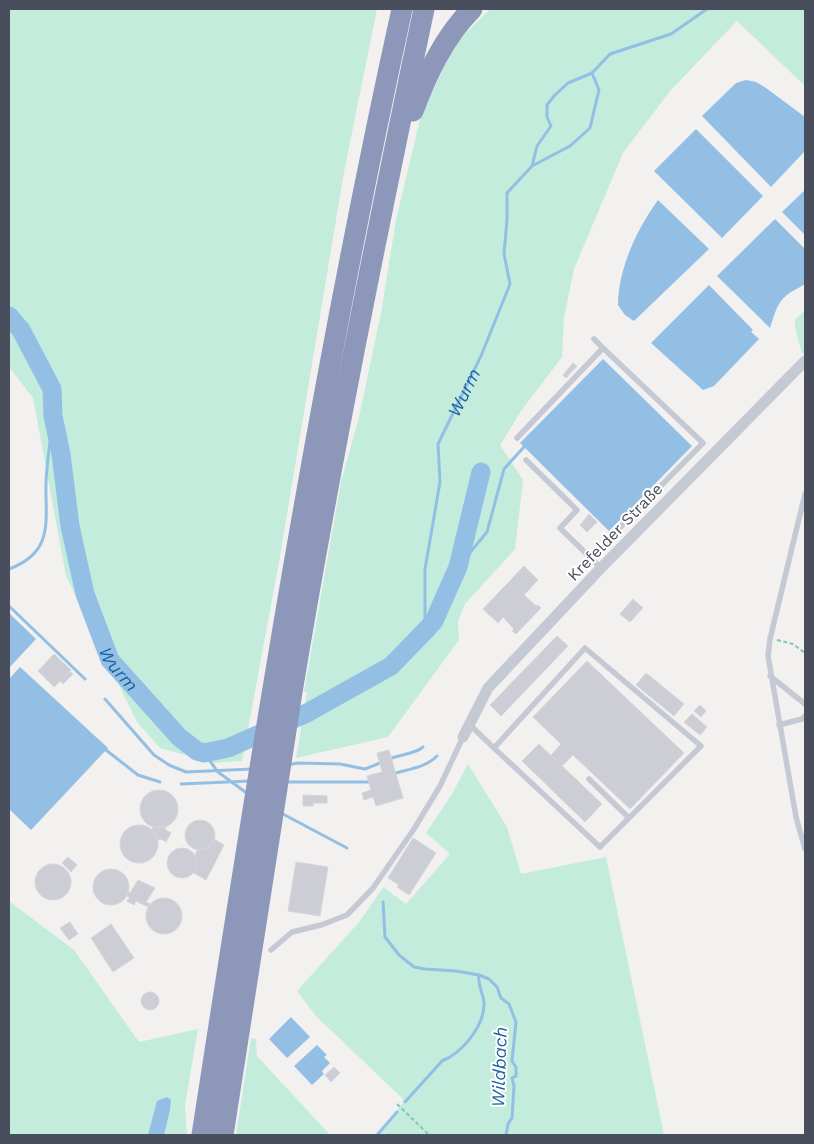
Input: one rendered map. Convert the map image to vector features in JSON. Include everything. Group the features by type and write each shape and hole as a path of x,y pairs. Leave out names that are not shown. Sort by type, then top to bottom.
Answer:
{"highway":[{"path":"202,1135 228,1032 349,261 402,9"},
{"path":"283,688 333,467 390,167 424,9"},
{"path":"390,167 432,67 447,39 472,9"},
{"path":"223,1135 228,1032"}],"street":[{"name":"Krefelder Straße","path":"463,737 488,688 601,568 805,361"}],"lane":[{"path":"590,558 703,443 594,339"},
{"path":"517,438 603,348"},
{"path":"526,460 577,510 560,528 601,568"},
{"path":"805,494 770,639 768,656 796,817 805,849"},
{"path":"469,724 494,748 600,847 701,746 585,648 494,748"},
{"path":"770,676 805,704"},
{"path":"779,726 802,719 805,716"},
{"path":"271,950 292,932 321,925 347,914 373,888 414,829 440,786 463,737"},
{"path":"589,779 629,818"}],"path":[{"path":"770,639 793,644 805,653"},
{"path":"397,1104 429,1135"}],"green space":[{"path":"9,9 377,9 344,172 279,562 242,761 215,763 160,748 137,722 66,576 33,398 9,367"},
{"path":"490,9 805,9 805,86 737,21 670,91 623,153 574,269 564,318 562,357 521,411 500,445 523,480 515,549 465,604 458,621 459,640 388,737 296,758 307,692 304,692 341,482 359,417 381,313 396,220 420,119 454,45"},
{"path":"805,310 805,351 802,354 795,320"},
{"path":"468,764 507,827 521,874 606,857 664,1135 377,1135 403,1103 403,1099 316,1016 297,991 360,921 383,887 406,904 450,854 426,833 452,794"},
{"path":"9,901 74,950 139,1042 198,1029 185,1105 187,1135 9,1135"},
{"path":"251,1038 256,1039 257,1056 330,1135 236,1135"}],"water":[{"path":"746,80 756,82 766,88 805,117 805,151 771,187 702,116 736,83"},
{"path":"696,129 763,196 722,238 654,171"},
{"path":"805,190 805,235 782,212"},
{"path":"658,200 709,249 634,321 625,315 618,305 621,277 636,236"},
{"path":"775,219 805,249 805,284 783,299 777,308 770,328 717,276"},
{"path":"709,285 753,330 751,332 759,339 714,386 703,390 651,343"},
{"path":"603,359 692,446 609,531 520,443"},
{"path":"9,613 36,639 9,668"},
{"path":"20,667 108,748 31,830 9,809 9,679"},
{"path":"291,1017 310,1037 287,1058 269,1039"},
{"path":"317,1045 327,1055 324,1057 330,1063 322,1071 324,1074 312,1085 294,1066"},
{"path":"167,1097 171,1100 164,1135 148,1135 157,1101"}],"building":[{"path":"573,363 577,366 566,378 563,375"},
{"path":"589,514 597,522 587,532 580,525"},
{"path":"524,566 538,580 524,595 541,608 516,634 503,617 498,623 483,609"},
{"path":"633,599 643,608 630,622 620,614"},
{"path":"557,636 568,646 501,716 490,705"},
{"path":"54,654 71,670 54,687 38,671"},
{"path":"587,661 684,753 630,809 573,755 562,766 551,755 561,744 533,717"},
{"path":"69,671 73,674 63,684 60,681"},
{"path":"646,673 684,704 674,716 636,685"},
{"path":"700,705 706,711 701,717 694,711"},
{"path":"692,714 707,727 700,735 684,722"},
{"path":"539,744 602,804 585,822 522,761"},
{"path":"389,750 403,798 376,806 373,797 364,800 362,793 371,790 367,776 382,772 377,753"},
{"path":"159,790 172,796 178,809 172,822 159,828 146,822 140,809 146,796"},
{"path":"303,795 327,796 327,803 313,803 313,806 303,806"},
{"path":"200,820 206,821 214,829 214,841 206,849 200,850 194,849 186,841 185,835 186,829 194,821"},
{"path":"139,825 152,831 158,844 152,857 139,863 126,857 120,844 126,831"},
{"path":"153,827 165,827 171,833 166,842 161,839 157,840 151,830"},
{"path":"413,838 436,853 409,895 388,878"},
{"path":"214,839 224,845 206,880 194,873 197,867 195,855 198,849 207,848"},
{"path":"182,848 188,849 196,857 196,869 188,877 182,878 176,877 168,869 167,863 168,857 176,849"},
{"path":"68,857 77,865 71,872 62,863"},
{"path":"296,862 328,867 320,916 288,911"},
{"path":"53,864 60,865 66,869 70,875 70,889 66,895 60,899 53,900 46,899 40,895 36,889 35,882 36,875 40,869 46,865"},
{"path":"111,869 124,874 129,887 124,900 111,905 98,900 93,887 98,874"},
{"path":"138,880 155,888 146,902 150,904 148,907 136,901 134,905 127,901 130,897 126,896 128,892 130,893"},
{"path":"164,898 171,899 177,903 181,909 181,923 177,929 171,933 164,934 157,933 151,929 147,923 146,916 147,909 151,903 157,899"},
{"path":"70,922 78,934 69,940 60,928"},
{"path":"111,924 134,958 113,972 91,938"},
{"path":"150,992 156,995 159,1001 156,1007 150,1010 144,1007 141,1001 144,995"},
{"path":"334,1067 340,1073 331,1082 325,1075"}],"waterway":[{"name":"Wurm","path":"425,631 425,569 440,482 438,444 481,356 510,284 504,254 507,193 532,166 537,146 551,126 547,117 547,105 568,83 592,73 610,54 671,34 707,9"},
{"name":"Wurm","path":"532,166 570,146 590,128 599,90 592,73"},
{"name":"Wurm","path":"9,316 21,330 52,389 53,416 61,454 70,526 85,594 110,660 179,737 197,751 204,753 228,748 307,713 391,666 434,621 458,567 481,472"},
{"path":"9,569 24,562 34,554 41,544 46,522 46,482 53,416"},
{"path":"458,567 487,532 504,469 524,447"},
{"path":"9,606 85,679"},
{"path":"105,699 154,755 169,765 186,772 252,769"},
{"path":"392,758 412,753 423,747"},
{"path":"106,750 138,775 160,782"},
{"name":"Wildbach","path":"204,753 218,772 248,794"},
{"path":"396,773 423,765 437,756"},
{"path":"288,765 297,763 340,764 365,769 380,763"},
{"path":"181,784 250,781"},
{"path":"284,782 369,782"},
{"name":"Wildbach","path":"281,813 347,848"},
{"name":"Wildbach","path":"383,902 385,937 399,955 414,967 456,971 479,975 489,979 497,987 501,998 509,1004 516,1022 512,1061 516,1067 516,1076 512,1078 514,1086 512,1118 508,1124 506,1135"},
{"path":"405,1102 442,1061 464,1046 476,1031 484,1006 479,975"},
{"path":"377,1135 397,1112"}]}
